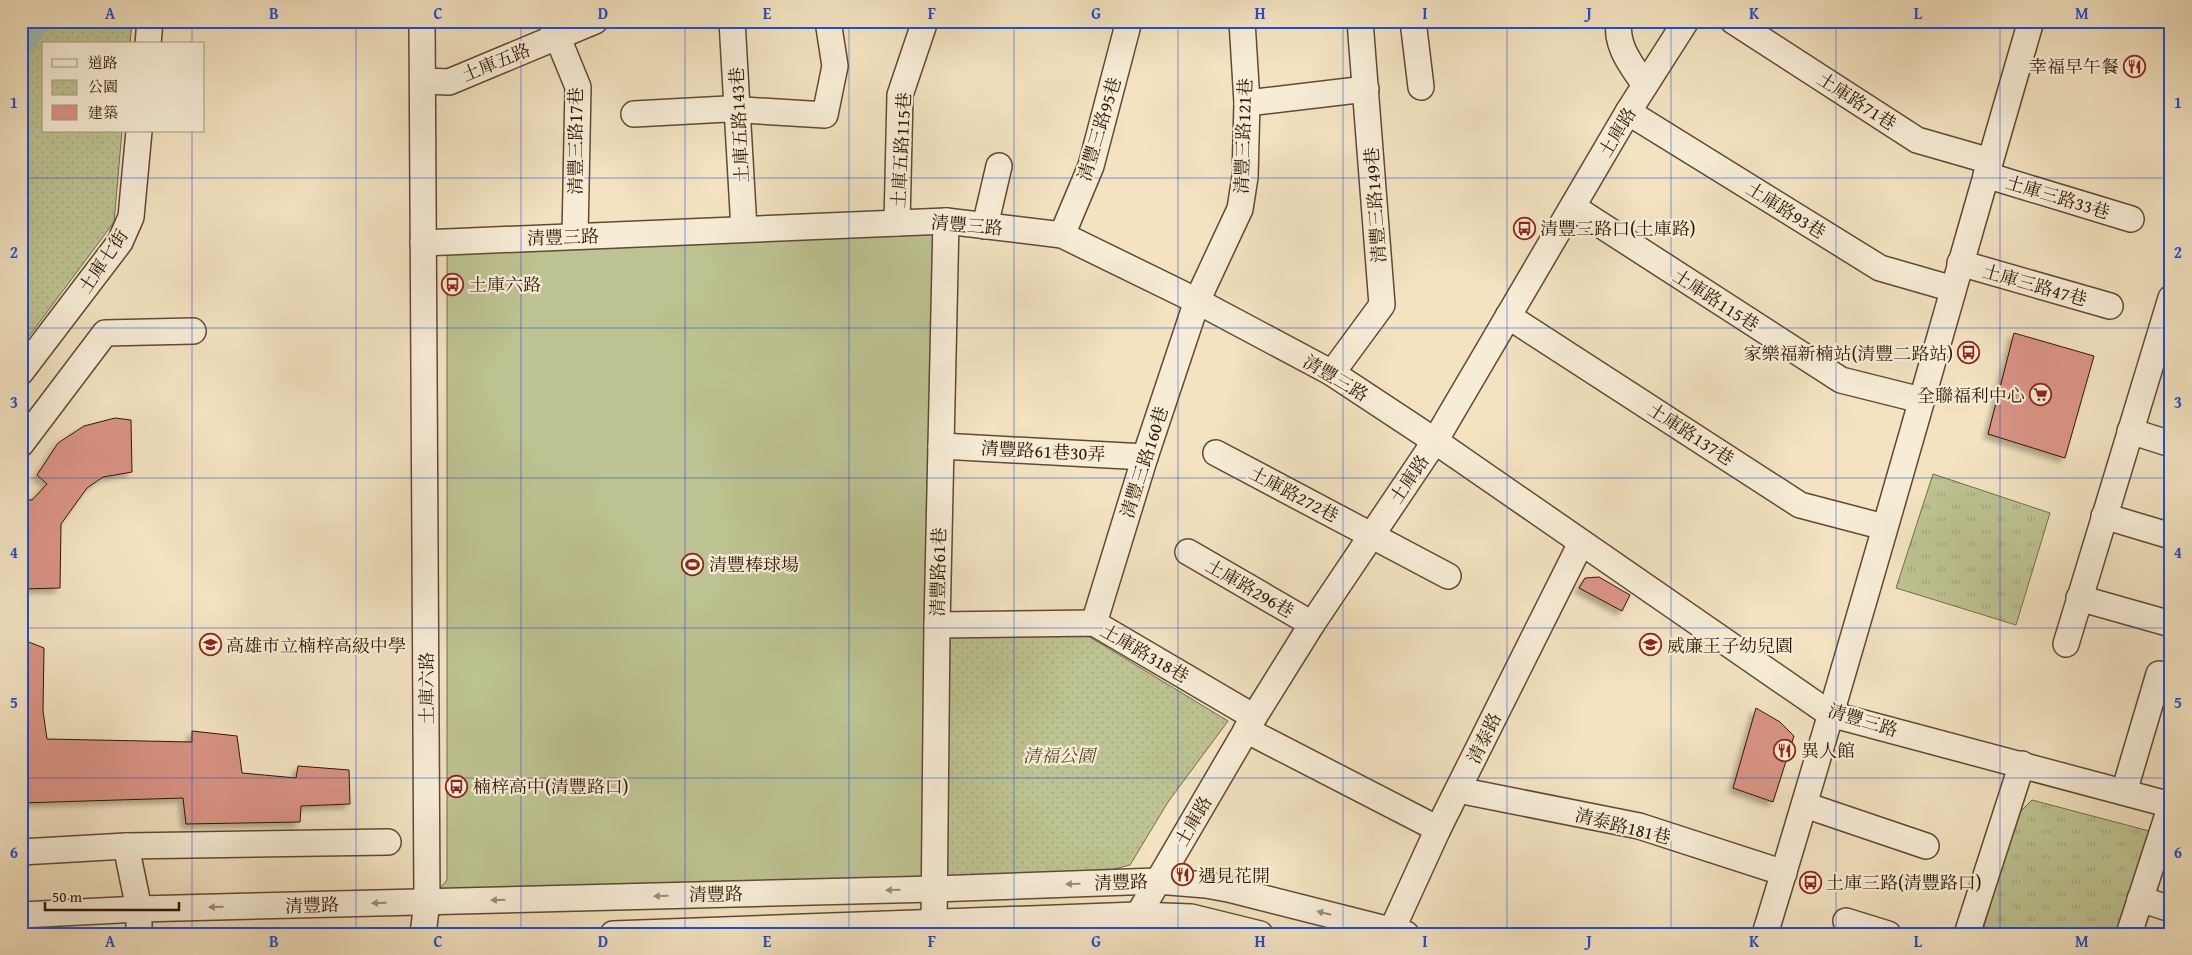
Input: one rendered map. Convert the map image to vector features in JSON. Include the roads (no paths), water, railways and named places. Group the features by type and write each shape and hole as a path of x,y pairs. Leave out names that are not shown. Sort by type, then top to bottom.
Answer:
{"street":[{"path":"148,42 150,21"},
{"name":"土庫六路","path":"422,21 424,81 423,243 428,902 423,934"},
{"name":"土庫五路","path":"424,81 449,82 554,29 595,21"},
{"name":"土庫五路143巷","path":"732,21 744,229"},
{"path":"634,114 738,110 825,115 835,66 828,21"},
{"name":"土庫五路115巷","path":"898,223 900,95 925,21"},
{"name":"清豐三路95巷","path":"1062,235 1091,166 1129,21"},
{"name":"清豐三路121巷","path":"1197,301 1240,209 1245,177 1247,102 1242,21"},
{"name":"清豐三路149巷","path":"1332,373 1382,305 1360,21"},
{"path":"1413,21 1421,87"},
{"path":"1620,21 1618,30 1626,58 1645,85"},
{"name":"土庫路","path":"1132,925 1250,724 1312,624 1434,441 1628,112 1686,21"},
{"name":"土庫路71巷","path":"1733,21 1917,140 1988,168"},
{"path":"1765,934 1805,805 2031,21"},
{"name":"清豐三路17巷","path":"554,29 578,87 575,236"},
{"path":"1247,102 1366,89"},
{"name":"土庫路93巷","path":"1628,112 1880,268 1953,289"},
{"name":"土庫七街","path":"21,372 120,242 131,217 140,132"},
{"path":"985,226 999,166"},
{"name":"土庫三路33巷","path":"1988,168 2131,219"},
{"name":"土庫路115巷","path":"1572,207 1841,380 1921,400"},
{"name":"清豐三路","path":"423,243 946,221 1062,235 1197,301 1332,373 1434,441 1830,714 2171,805"},
{"name":"清豐路61巷","path":"934,923 937,625 946,221"},
{"name":"土庫三路47巷","path":"1960,263 2110,306"},
{"path":"2066,644 2171,298"},
{"name":"清豐三路160巷","path":"1094,623 1145,457 1197,301"},
{"name":"土庫路137巷","path":"1508,316 1800,504 1884,528"},
{"path":"21,444 105,333 193,331"},
{"path":"2130,431 2171,444"},
{"name":"清豐路61巷30弄","path":"941,446 1145,457"},
{"name":"土庫路272巷","path":"1216,453 1372,534 1448,576"},
{"path":"2104,516 2171,536"},
{"name":"清泰路","path":"1396,932 1438,829 1581,543"},
{"name":"土庫路296巷","path":"1188,552 1312,624"},
{"path":"2079,598 2171,624"},
{"name":"土庫路318巷","path":"937,625 1094,623 1250,724 1438,829"},
{"path":"2124,792 2160,674"},
{"path":"1967,934 2022,764"},
{"name":"清泰路181巷","path":"1458,790 1639,826 1784,873"},
{"path":"1805,805 1926,846"},
{"path":"2129,934 2171,805"},
{"path":"21,852 126,846 388,842"},
{"path":"126,846 139,922"},
{"name":"清豐路","path":"21,915 139,922 428,902 934,889 1157,881 1206,885 1228,889 1396,932"},
{"path":"2140,899 2171,909"},
{"name":"清豐路","path":"613,934 934,923 1132,925 1191,917 1260,934"},
{"path":"1846,921 1888,934"}],"waterway":[{"path":"21,40 33,21"}],"place":[{"name":"幸福早午餐","path":"2135,66"},
{"name":"清豐三路口(土庫路)","path":"1524,228"},
{"name":"土庫六路","path":"453,284"},
{"name":"家樂福新楠站(清豐二路站)","path":"1969,353"},
{"name":"全聯福利中心","path":"2041,395"},
{"name":"清豐棒球場","path":"693,564"},
{"name":"高雄市立楠梓高級中學","path":"210,645"},
{"name":"威廉王子幼兒園","path":"1651,645"},
{"name":"異人館","path":"1785,750"},
{"name":"楠梓高中(清豐路口)","path":"457,786"},
{"name":"遇見花開","path":"1182,875"},
{"name":"土庫三路(清豐路口)","path":"1810,882"}],"park label":[{"name":"清福公園","path":"1059,755"}]}
